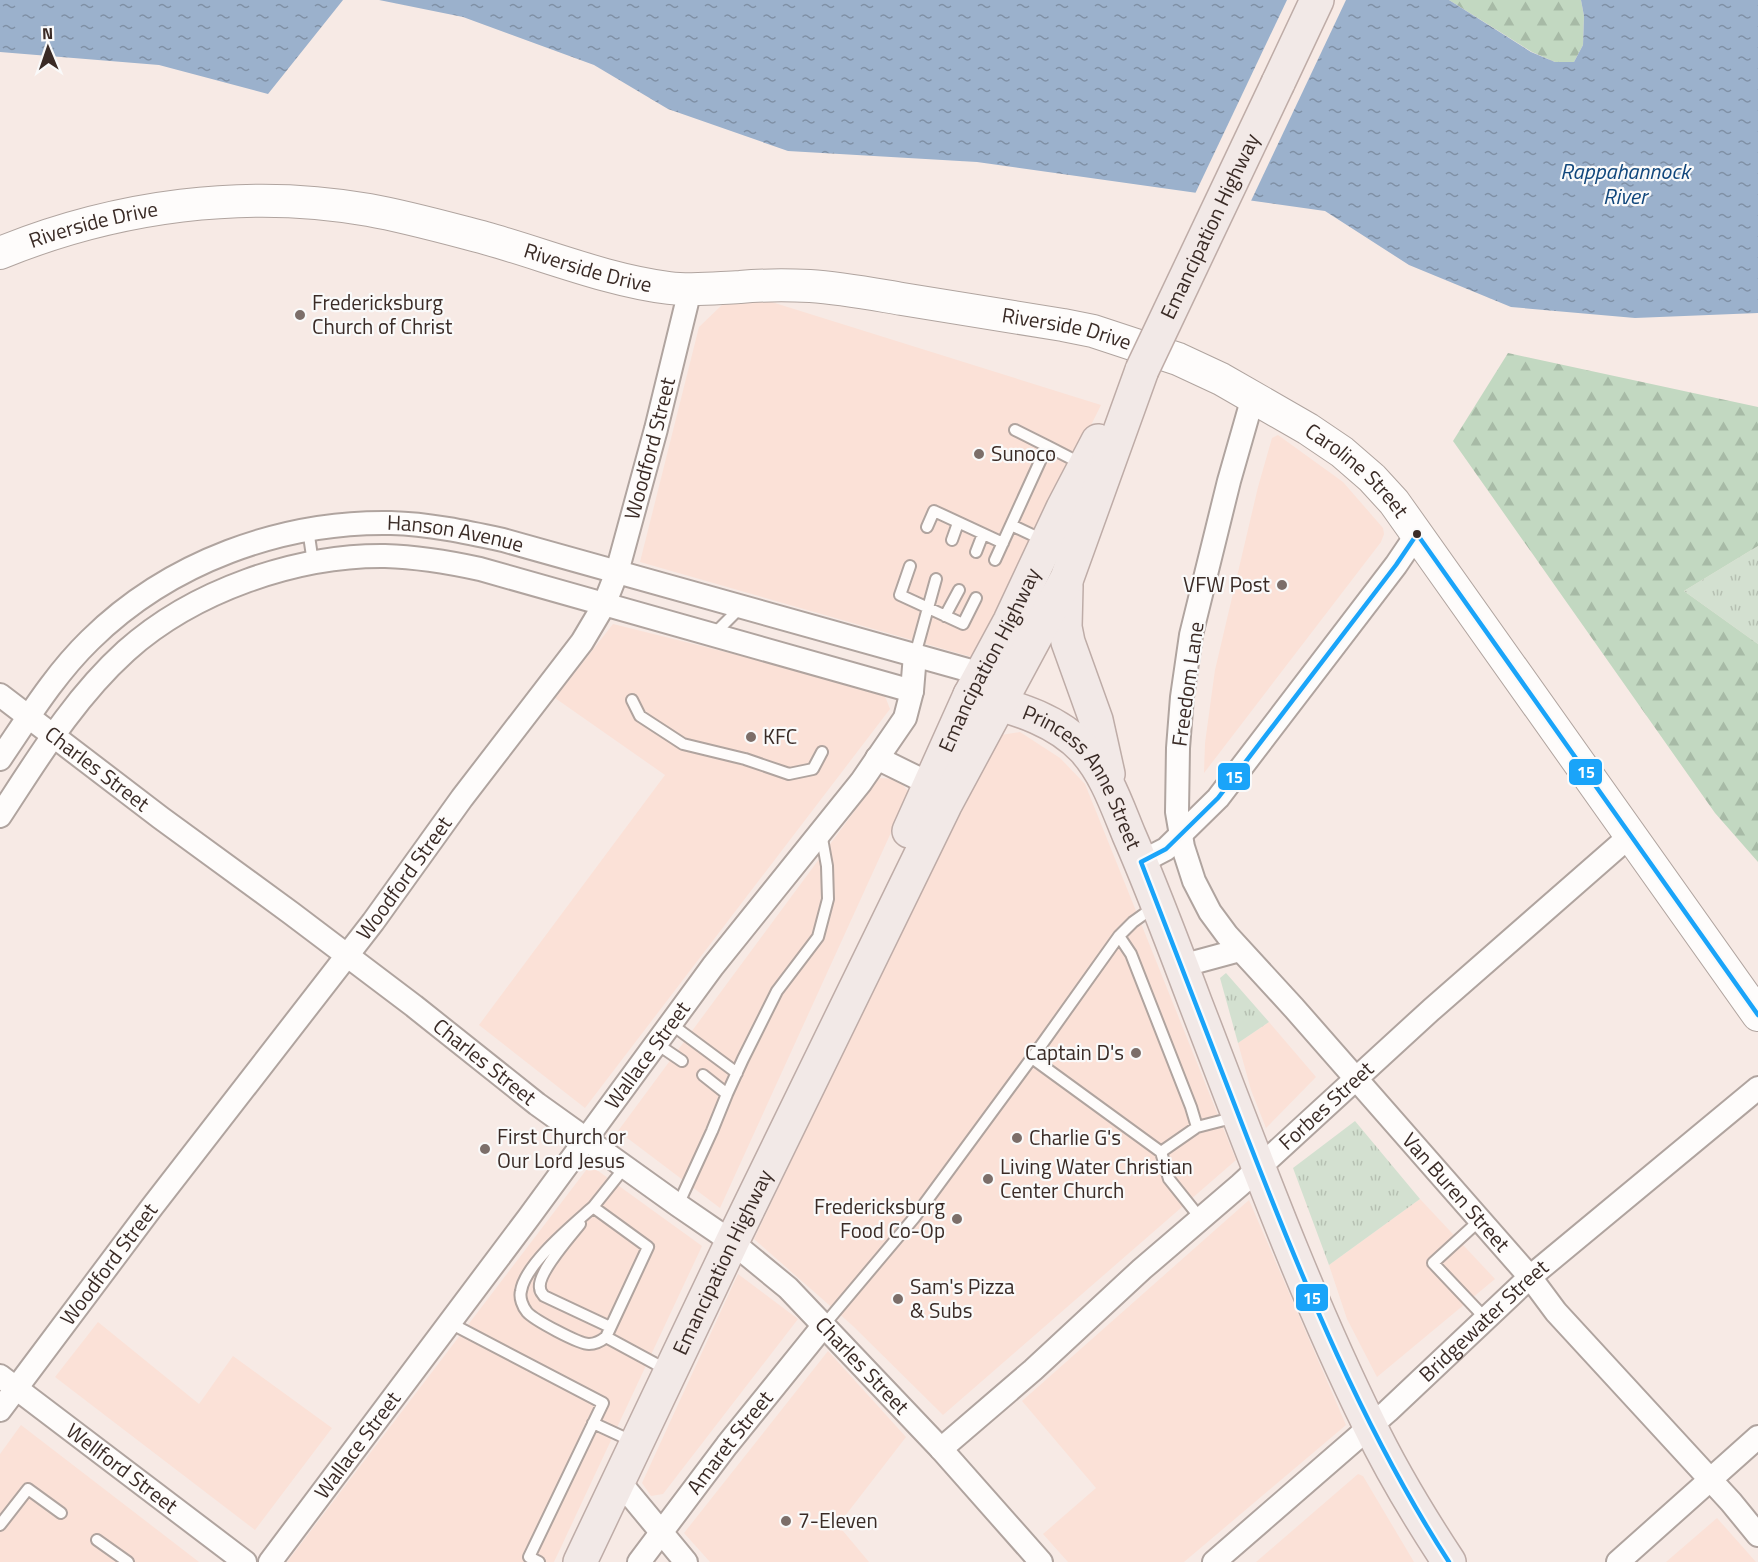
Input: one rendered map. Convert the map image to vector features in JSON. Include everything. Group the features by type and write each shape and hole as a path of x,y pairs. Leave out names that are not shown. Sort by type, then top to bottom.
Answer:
{"main road":[{"name":"Emancipation Highway","path":"868,965 893,867 930,784 984,691 1067,578 1142,370 1317,0"},
{"name":"Emancipation Highway","path":"580,1562 732,1242 945,805 1010,621 1085,465 1142,370"},
{"path":"1067,578 1065,627 1068,642 1096,720 1113,796"},
{"name":"Princess Anne Street","path":"984,691 1045,720 1064,732 1084,749 1098,768 1113,796 1141,862 1277,1214 1336,1354 1370,1426 1449,1562"}],"street":[{"name":"Riverside Drive","path":"0,253 69,228 131,213 252,201 310,203 368,210 486,238 626,280 690,290 756,286 812,286 876,295 1093,331 1178,359"},
{"name":"Woodford Street","path":"0,1410 8,1382 152,1207 373,922 462,798 582,642 604,604 617,572 657,429 690,290"},
{"name":"Caroline Street","path":"1178,359 1253,396 1308,429 1342,452 1380,486 1417,534 1758,1015"},
{"name":"Freedom Lane","path":"1181,835 1178,812 1178,748 1182,697 1191,635 1229,481 1253,396"},
{"name":"Hanson Avenue","path":"0,759 56,678 88,641 108,623 168,581 210,559 258,542 308,529 370,523 446,528 503,540 915,655 984,691"},
{"path":"1141,862 1166,849 1218,798 1396,565 1417,534"},
{"name":"Hanson Avenue","path":"0,816 53,736 85,694 126,651 171,617 214,595 240,584 313,563 364,557 405,557 480,569 912,691"},
{"name":"Wallace Street","path":"270,1562 587,1140 713,966 861,782 905,717 912,691 915,655"},
{"name":"Charles Street","path":"0,695 414,1006 537,1104 732,1242 788,1288 941,1449 1038,1561"},
{"path":"877,758 930,784"},
{"name":"Van Buren Street","path":"1181,835 1194,880 1210,912 1227,935 1530,1277 1557,1312 1710,1479 1758,1535"},
{"name":"Forbes Street","path":"941,1449 1260,1167 1431,1010 1631,835"},
{"path":"1181,966 1240,950"},
{"name":"Bridgewater Street","path":"1214,1562 1370,1426 1530,1277 1758,1088"},
{"name":"Amaret Street","path":"639,1562 727,1445 824,1325"},
{"name":"Wellford Street","path":"8,1382 245,1562"},
{"path":"1618,1562 1758,1437"},
{"path":"618,1480 686,1562"}],"lane":[{"path":"1015,430 1085,465"},
{"path":"994,560 1047,446"},
{"path":"927,527 934,511 1003,543"},
{"path":"952,540 958,523"},
{"path":"1011,525 1048,542"},
{"path":"308,529 313,563"},
{"path":"976,552 983,534"},
{"path":"910,566 900,595 928,609 963,624 976,598"},
{"path":"915,655 936,579"},
{"path":"945,616 959,590"},
{"path":"713,635 741,607"},
{"path":"632,700 640,716 683,744 745,759 789,774 813,769 822,752"},
{"path":"678,1205 727,1094 777,991 818,937 828,899 827,866 821,833"},
{"path":"824,1325 914,1218 1119,936 1132,922 1157,904"},
{"path":"1119,936 1131,954 1197,1127"},
{"path":"671,1024 737,1073"},
{"path":"657,1044 682,1062"},
{"path":"1032,1058 1161,1152 1169,1179 1201,1219"},
{"path":"703,1075 727,1094"},
{"path":"1161,1152 1197,1127 1240,1116"},
{"path":"625,1167 545,1271 540,1281 540,1289 544,1296 608,1332 670,1372"},
{"path":"593,1208 648,1247 608,1332 600,1341 588,1344 553,1329 528,1314 520,1295 525,1278 553,1242 593,1208"},
{"path":"1480,1220 1433,1263 1486,1319"},
{"path":"450,1323 603,1403 529,1557 539,1562"},
{"path":"593,1424 636,1443"},
{"path":"0,1525 28,1489 61,1513"},
{"path":"98,1540 128,1562"}],"shaded area":[{"path":"756,297 1101,405 975,658 640,562 699,327 723,304"},
{"path":"1278,435 1343,482 1383,528 1384,534 1381,542 1204,773 1205,743 1215,670 1258,487 1272,438"},
{"path":"613,624 883,691 890,709 585,1108 479,1025 665,775 555,698"},
{"path":"1020,732 1060,758 1085,784 1236,1160 943,1415 853,1326 754,1239 905,923 1001,735"},
{"path":"879,778 899,779 909,793 720,1208 618,1131"},
{"path":"1269,1022 1316,1077 1266,1128 1251,1090 1238,1043"},
{"path":"590,1165 702,1246 554,1562 287,1562"},
{"path":"1420,1199 1495,1279 1377,1377 1347,1319 1329,1265"},
{"path":"1249,1200 1346,1425 1184,1562 1068,1562 1043,1534 1096,1488 1022,1401"},
{"path":"738,1274 798,1319 663,1494 651,1496 642,1483"},
{"path":"98,1322 199,1404 233,1356 332,1428 255,1530 55,1377"},
{"path":"828,1351 906,1437 838,1525 869,1562 710,1562 684,1533"},
{"path":"21,1425 199,1562 0,1562 0,1454"},
{"path":"1358,1474 1363,1476 1414,1562 1256,1562"},
{"path":"1717,1518 1756,1562 1666,1562"}],"green space":[{"path":"1449,0 1581,0 1584,16 1583,45 1574,62 1555,62 1532,52"},
{"path":"1508,353 1758,407 1758,546 1684,591 1758,644 1758,862 1715,813 1453,441"},
{"path":"1758,546 1758,644 1684,591"},
{"path":"1226,973 1269,1022 1238,1043 1220,978"},
{"path":"1355,1121 1420,1199 1329,1265 1293,1168"}],"water":[{"path":"0,0 343,0 268,94 159,65 0,52"},
{"name":"Rappahannock River","path":"379,0 1449,0 1531,52 1555,62 1574,62 1583,45 1584,16 1581,0 1758,0 1758,313 1635,318 1511,307 1409,265 1325,211 977,162 788,151 668,109 594,65 463,17"}],"pier":[{"path":"1287,0 1346,0 1250,203 1194,196"}],"transit line":[{"name":"15","path":"1449,1562 1389,1460 1362,1408 1313,1301 1141,862 1166,849 1218,798 1396,565 1417,534 1758,1015"}],"place":[{"name":"Fredericksburg Church of Christ","path":"300,315"},
{"name":"Sunoco","path":"979,454"},
{"name":"VFW Post","path":"1282,585"},
{"name":"KFC","path":"751,737"},
{"name":"Captain D's","path":"1136,1053"},
{"name":"Charlie G's","path":"1017,1138"},
{"name":"First Church or Our Lord Jesus","path":"485,1149"},
{"name":"Living Water Christian Center Church","path":"988,1179"},
{"name":"Fredericksburg Food Co-Op","path":"957,1219"},
{"name":"Sam's Pizza & Subs","path":"898,1299"},
{"name":"7-Eleven","path":"786,1521"}]}
